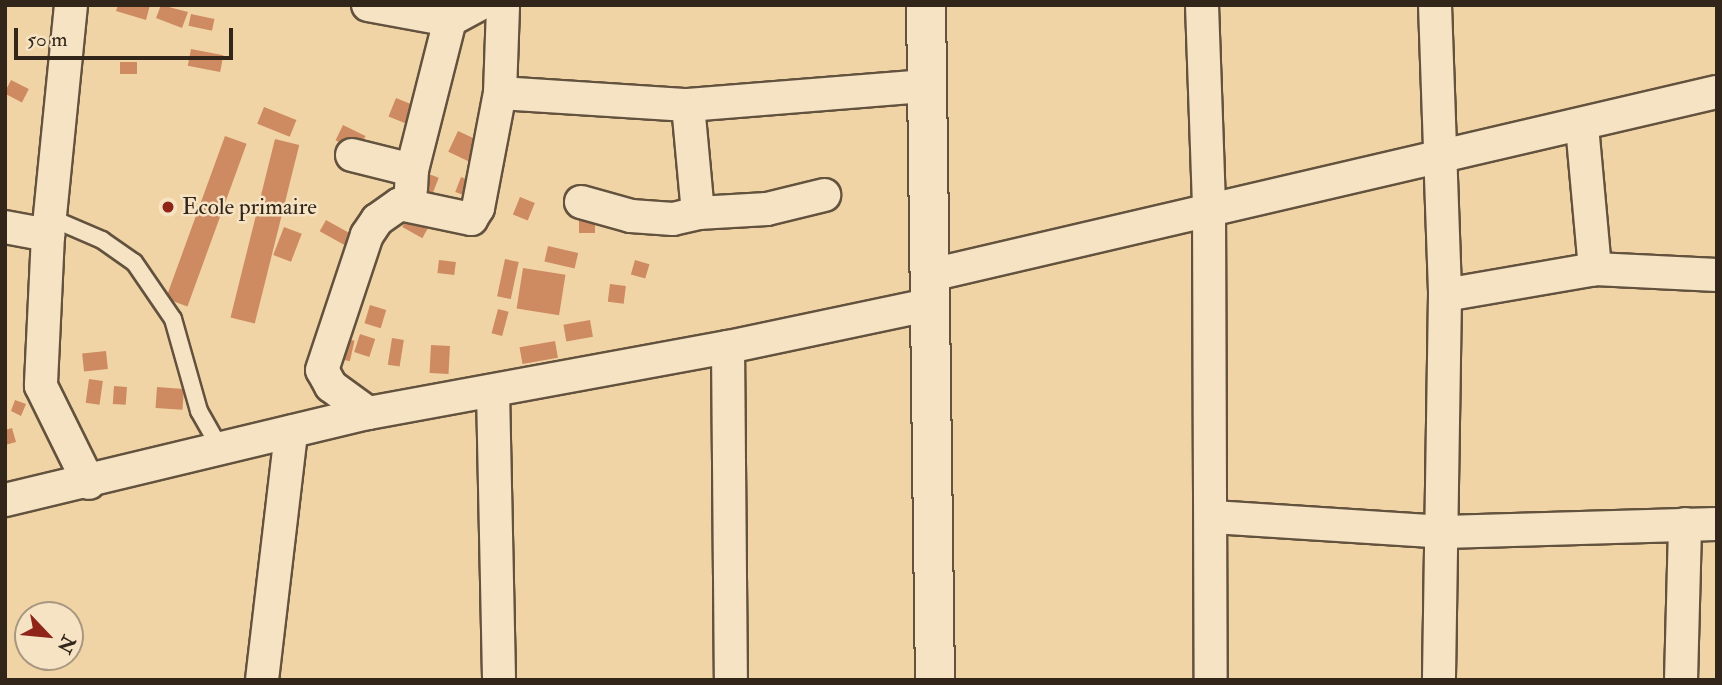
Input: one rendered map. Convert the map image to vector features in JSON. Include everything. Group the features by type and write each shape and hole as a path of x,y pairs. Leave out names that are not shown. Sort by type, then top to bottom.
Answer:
{"street":[{"path":"71,5 50,226 41,386 89,483"},
{"path":"368,5 450,20 478,5"},
{"path":"368,413 325,381 322,370 368,235 388,209 414,204 471,219 491,154 500,93 503,5"},
{"path":"926,5 935,680"},
{"path":"1202,5 1209,207 1213,517 1211,680"},
{"path":"1435,5 1437,156 1444,295 1444,532 1439,680"},
{"path":"414,204 412,170 450,20"},
{"path":"500,93 688,105 926,86"},
{"path":"5,500 89,483 368,413 729,347 1209,207 1582,127 1717,92"},
{"path":"688,105 698,213"},
{"path":"1582,127 1595,269"},
{"path":"352,155 412,170"},
{"path":"581,202 631,216 673,219 698,213 767,209 824,195"},
{"path":"5,227 50,226"},
{"path":"1444,295 1595,269 1717,275"},
{"path":"729,347 731,680"},
{"path":"493,391 499,680"},
{"path":"262,680 291,432"},
{"path":"1213,517 1444,532 1717,524"},
{"path":"1681,680 1685,524"}],"lane":[{"path":"50,226 102,240 134,262 173,319 199,411 220,448"}],"building":[{"path":"118,5 150,5 146,20 116,11"},
{"path":"161,5 188,12 182,28 156,18"},
{"path":"191,14 214,19 212,31 189,26"},
{"path":"191,49 223,55 220,72 188,66"},
{"path":"120,62 137,62 137,74 120,74"},
{"path":"11,80 29,89 22,102 5,94"},
{"path":"396,98 426,110 418,129 389,117"},
{"path":"264,107 296,120 290,137 257,124"},
{"path":"343,125 365,136 358,151 336,140"},
{"path":"458,131 486,144 476,165 448,152"},
{"path":"225,136 247,144 187,306 166,299"},
{"path":"275,139 299,145 255,324 230,318"},
{"path":"421,171 439,178 430,199 413,192"},
{"path":"461,177 477,183 471,198 455,192"},
{"path":"520,197 535,203 528,221 513,215"},
{"path":"410,213 430,224 422,238 402,227"},
{"path":"579,216 595,216 595,233 579,233"},
{"path":"326,220 357,237 350,248 320,231"},
{"path":"284,227 302,234 291,262 273,255"},
{"path":"548,246 578,253 575,269 544,262"},
{"path":"505,259 519,262 511,299 497,296"},
{"path":"439,260 456,262 454,275 437,273"},
{"path":"635,260 649,264 645,279 631,274"},
{"path":"523,268 565,275 559,315 517,308"},
{"path":"610,284 626,286 624,304 608,302"},
{"path":"370,305 386,310 381,328 364,323"},
{"path":"498,309 509,312 502,336 492,333"},
{"path":"590,320 593,337 566,341 563,325"},
{"path":"360,334 375,339 369,357 354,352"},
{"path":"338,337 355,341 350,361 333,357"},
{"path":"392,338 404,340 400,367 388,365"},
{"path":"555,341 558,358 522,364 520,347"},
{"path":"431,345 450,346 449,374 430,373"},
{"path":"106,351 108,369 84,371 82,354"},
{"path":"89,379 103,381 100,405 86,403"},
{"path":"114,386 127,387 126,405 113,404"},
{"path":"157,387 184,389 182,410 156,408"},
{"path":"15,400 26,404 21,416 11,411"},
{"path":"12,428 16,442 5,445 5,430"}],"place":[{"name":"Ecole primaire","path":"168,207"}]}
